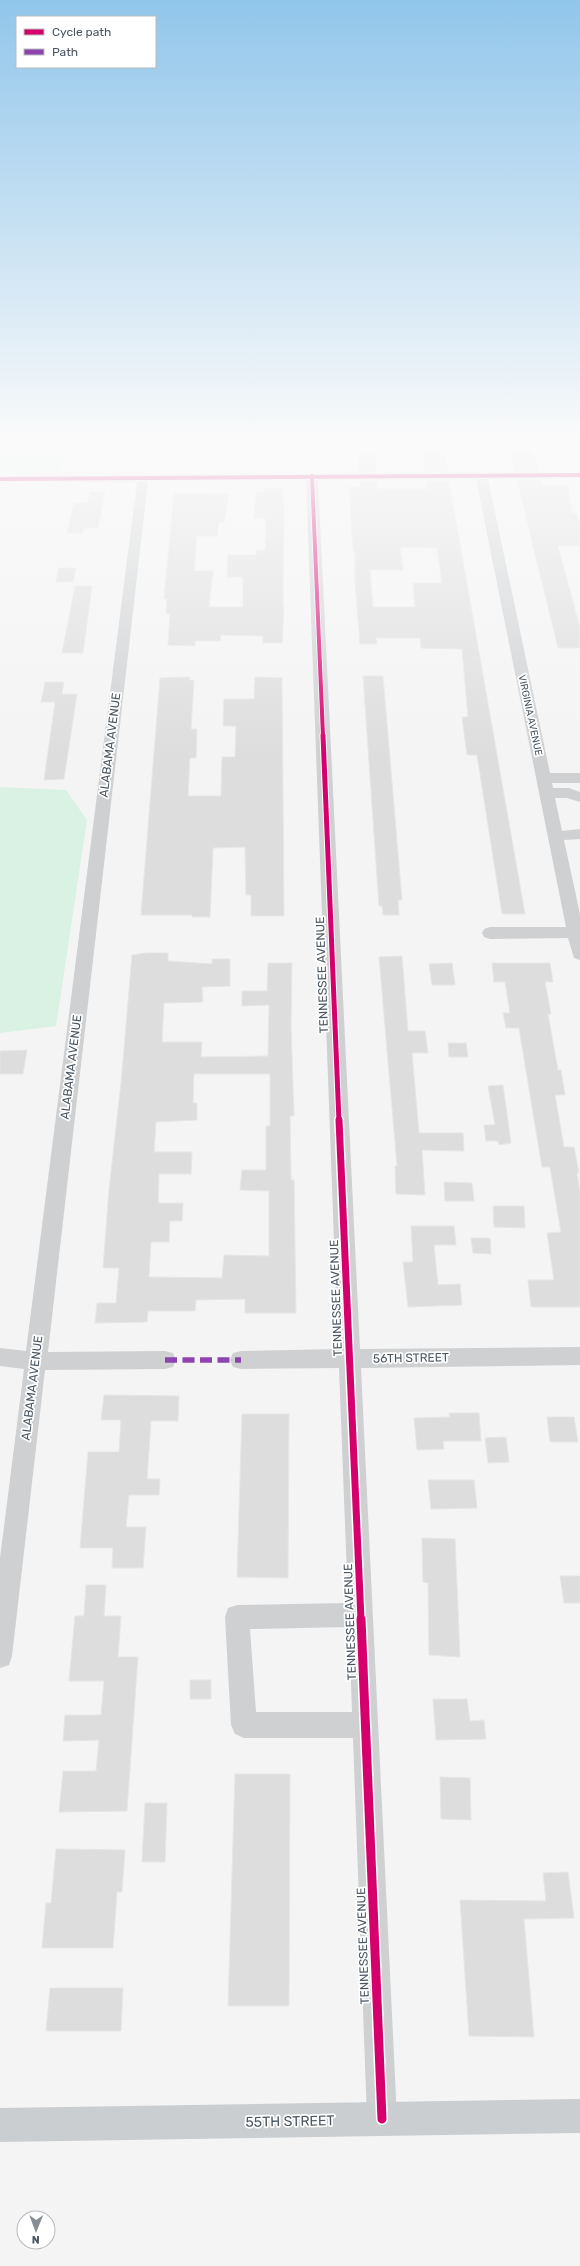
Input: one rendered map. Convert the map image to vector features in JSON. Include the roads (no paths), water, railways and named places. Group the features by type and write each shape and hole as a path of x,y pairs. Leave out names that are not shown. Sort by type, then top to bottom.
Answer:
{"main road":[{"name":"55TH STREET","path":"0,2125 580,2116"}],"street":[{"name":"ALABAMA AVENUE","path":"0,1656 135,546"},
{"name":"TENNESSEE AVENUE","path":"315,546 382,2119"},
{"name":"VIRGINIA AVENUE","path":"496,546 556,836 578,932 580,954"},
{"path":"544,778 580,778"},
{"path":"547,793 569,793 580,797"},
{"path":"556,836 580,834"},
{"path":"490,933 578,932"},
{"name":"56TH STREET","path":"241,1360 580,1356"},
{"path":"0,1358 36,1361 165,1360"},
{"path":"360,1615 237,1617 244,1725 365,1725"}]}
